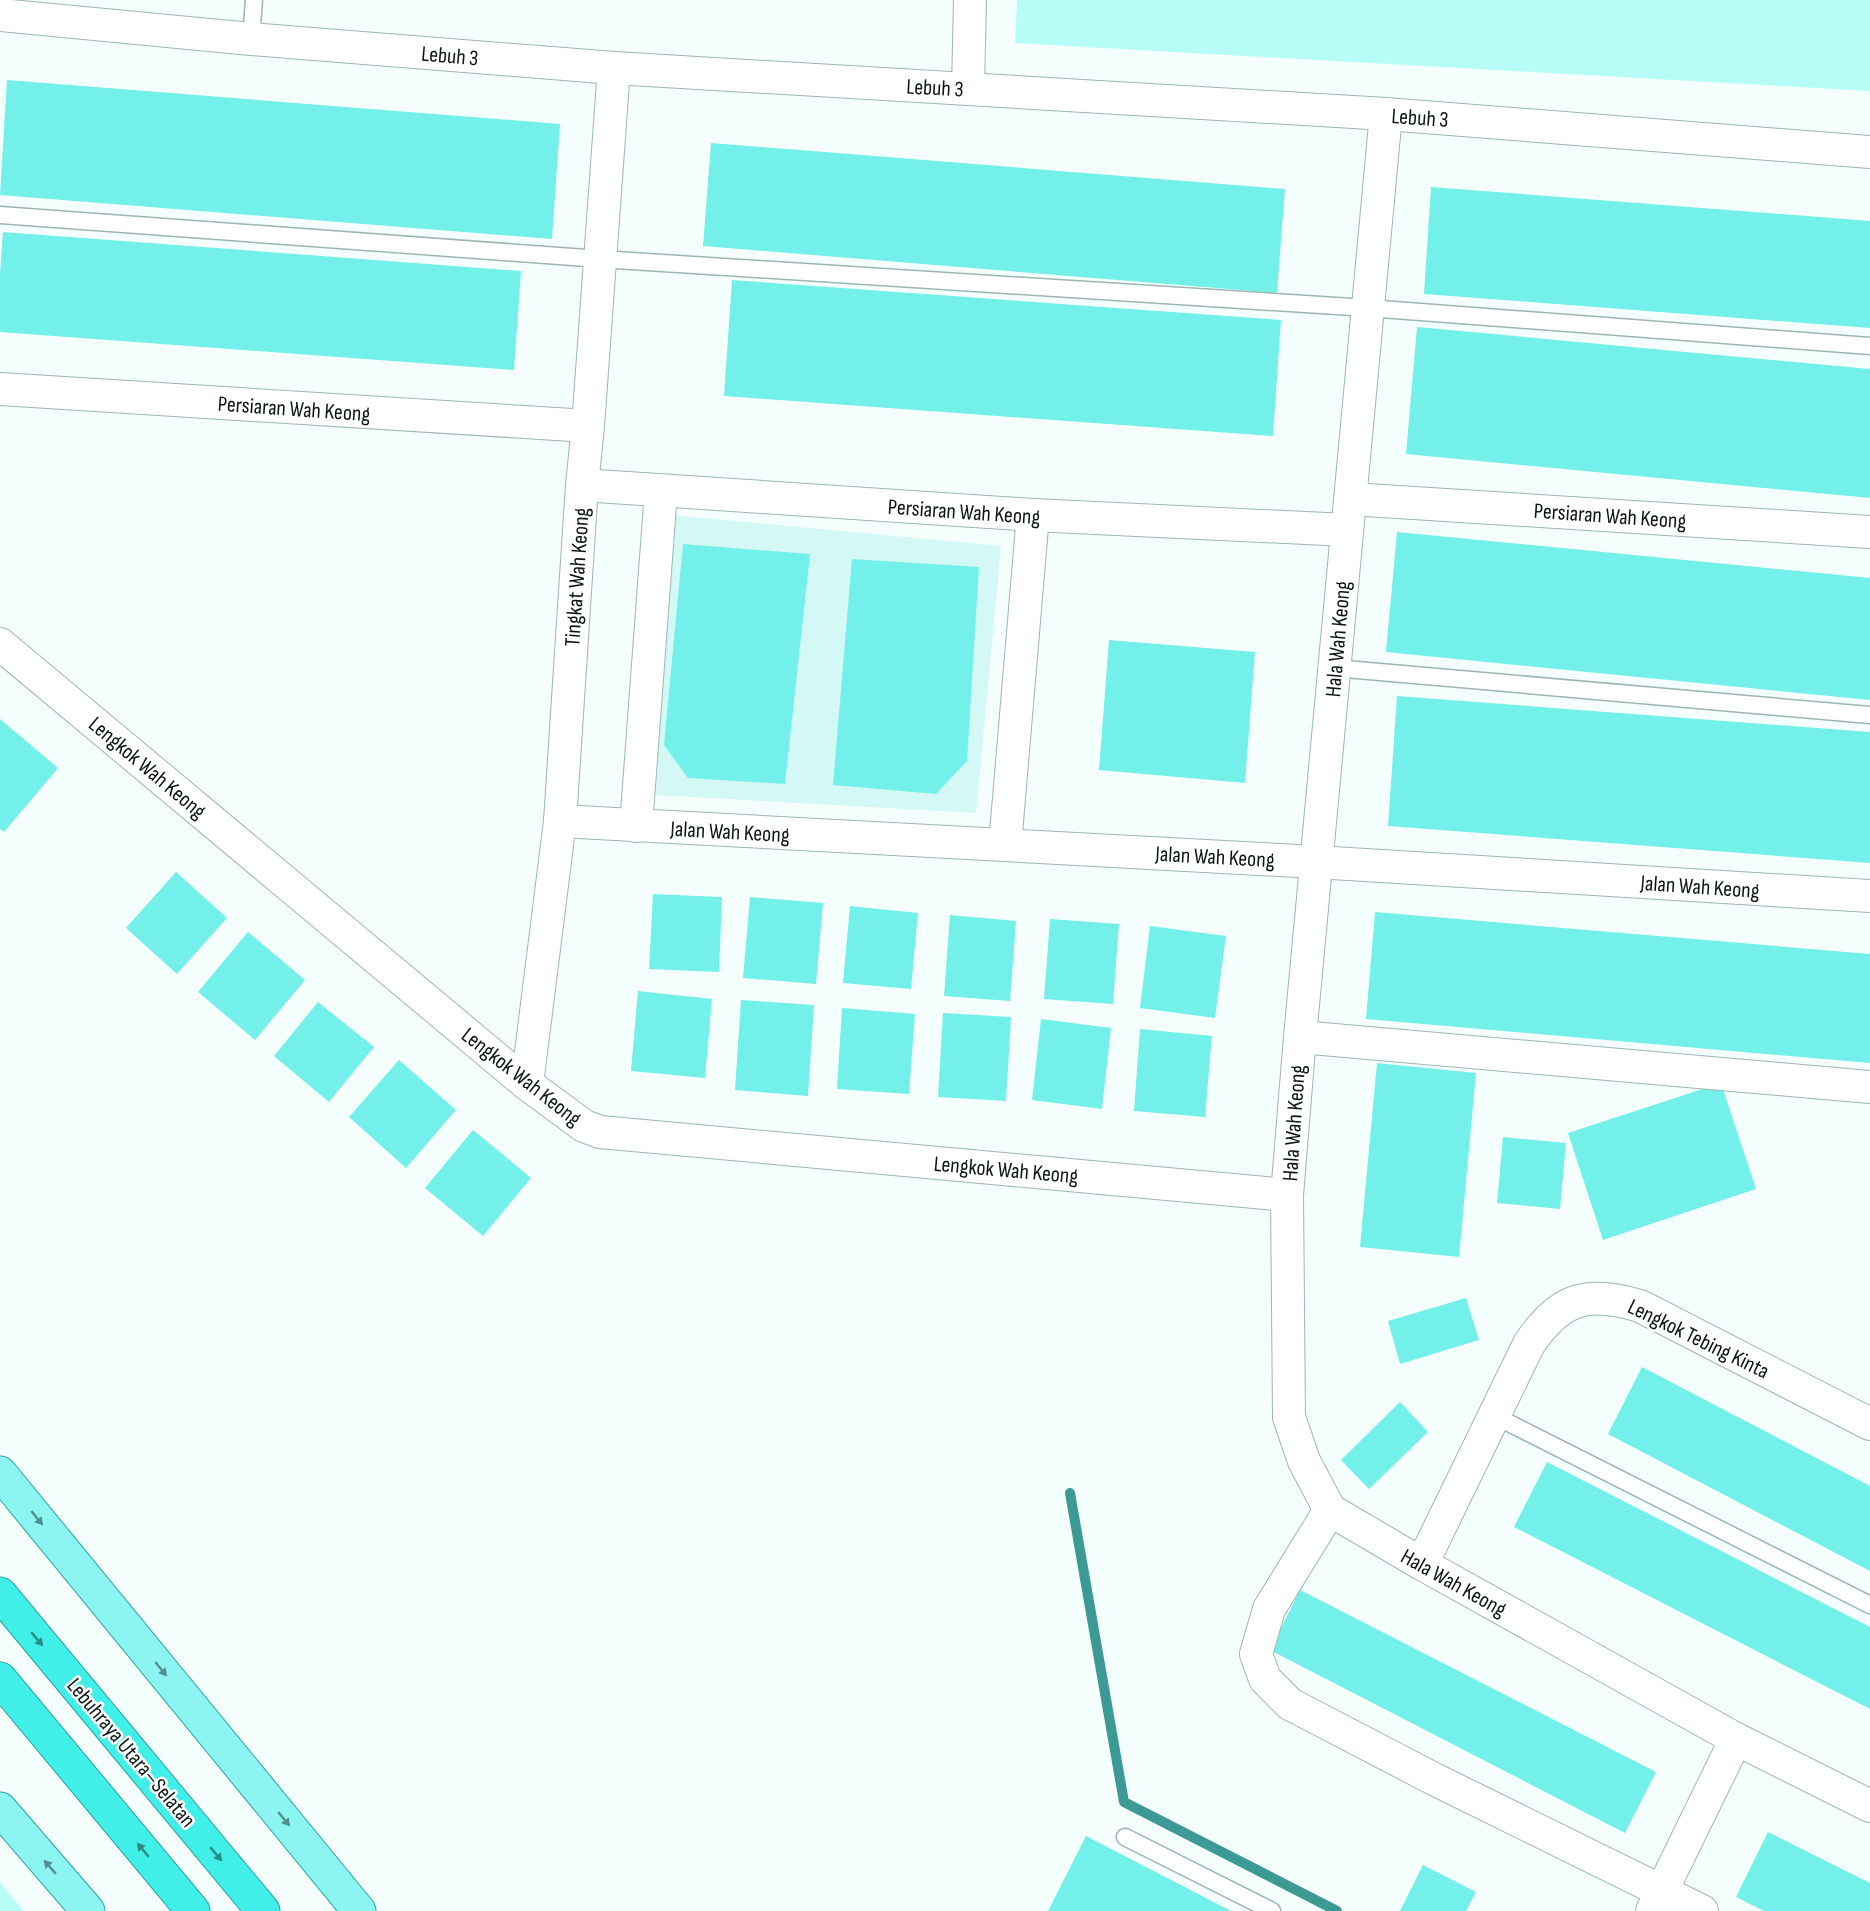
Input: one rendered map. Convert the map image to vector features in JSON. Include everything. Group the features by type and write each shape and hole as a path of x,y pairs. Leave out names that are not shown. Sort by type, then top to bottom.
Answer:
{"highway":[{"name":"Lebuhraya Utara–Selatan","path":"0,1594 263,1911"},
{"path":"0,1679 194,1911"}],"main road":[{"path":"0,1473 359,1911"},
{"path":"0,1809 88,1911"}],"street":[{"path":"968,89 970,0"},
{"name":"Lebuh 3","path":"0,15 251,39 614,68 1386,114 1870,152"},
{"name":"Tingkat Wah Keong","path":"527,1084 560,821 582,485 614,68"},
{"name":"Hala Wah Keong","path":"1386,114 1287,1195 1289,1417 1304,1461 1330,1510 1422,1564 1736,1739 1870,1806"},
{"name":"Persiaran Wah Keong","path":"0,389 588,426"},
{"name":"Persiaran Wah Keong","path":"582,485 1033,515 1347,530"},
{"path":"636,826 661,491"},
{"name":"Persiaran Wah Keong","path":"1350,499 1870,532"},
{"path":"1005,845 1033,515"},
{"name":"Lengkok Wah Keong","path":"0,644 527,1084 584,1126 600,1132 1287,1195"},
{"name":"Jalan Wah Keong","path":"560,821 1316,862 1870,896"},
{"path":"1300,1037 1870,1087"},
{"name":"Lengkok Tebing Kinta","path":"1422,1564 1529,1344 1543,1322 1564,1306 1588,1298 1614,1298 1640,1306 1870,1424"},
{"path":"1330,1510 1269,1609 1256,1654 1265,1679 1290,1704 1434,1779 1657,1901 1702,1911"},
{"path":"1657,1901 1736,1739"}],"lane":[{"path":"251,39 254,0"},
{"path":"0,215 600,259 1368,308 1870,346"},
{"path":"1334,669 1870,715"},
{"path":"1495,1416 1870,1605"},
{"path":"1125,1838 1272,1911"}],"shaded area":[{"path":"1017,0 1870,0 1870,91 1015,43"},
{"path":"670,515 1001,546 976,813 656,795"},
{"path":"0,1882 23,1911 0,1911"}],"building":[{"path":"7,80 560,124 552,239 0,195"},
{"path":"711,143 1285,189 1277,293 703,246"},
{"path":"1431,187 1870,221 1870,328 1424,294"},
{"path":"3,232 521,271 514,370 0,332"},
{"path":"732,280 1281,320 1273,436 724,396"},
{"path":"1417,327 1870,369 1870,498 1406,454"},
{"path":"1397,532 1870,578 1870,700 1386,652"},
{"path":"683,544 810,554 785,784 688,778 664,745"},
{"path":"852,559 979,567 967,761 936,794 833,785"},
{"path":"1109,640 1255,652 1245,783 1099,770"},
{"path":"1397,696 1870,732 1870,863 1388,826"},
{"path":"0,719 58,768 4,832 0,829"},
{"path":"176,872 227,918 177,974 126,928"},
{"path":"653,894 722,897 719,972 649,969"},
{"path":"750,897 823,903 816,984 743,978"},
{"path":"850,906 918,913 911,989 843,983"},
{"path":"1375,912 1870,954 1870,1063 1366,1019"},
{"path":"950,915 1016,921 1010,1001 944,996"},
{"path":"1050,919 1119,924 1113,1004 1044,999"},
{"path":"1150,926 1226,936 1215,1018 1140,1008"},
{"path":"248,932 305,980 255,1040 198,992"},
{"path":"638,991 712,999 705,1078 631,1071"},
{"path":"741,1000 814,1005 808,1096 735,1090"},
{"path":"318,1002 374,1047 329,1102 274,1056"},
{"path":"842,1008 915,1014 909,1094 837,1089"},
{"path":"943,1013 1011,1017 1006,1101 938,1097"},
{"path":"1041,1019 1111,1028 1102,1109 1032,1100"},
{"path":"1140,1029 1212,1036 1205,1117 1134,1111"},
{"path":"399,1060 456,1110 406,1168 349,1117"},
{"path":"1377,1063 1476,1073 1459,1257 1360,1247"},
{"path":"1721,1083 1756,1189 1603,1240 1568,1133"},
{"path":"473,1130 531,1178 483,1236 425,1188"},
{"path":"1503,1137 1566,1143 1560,1209 1497,1203"},
{"path":"1466,1298 1479,1340 1400,1364 1388,1321"},
{"path":"1642,1367 1870,1486 1870,1571 1608,1434"},
{"path":"1400,1402 1428,1432 1369,1489 1341,1460"},
{"path":"1547,1462 1870,1627 1870,1709 1514,1527"},
{"path":"1300,1590 1656,1772 1625,1833 1270,1650"},
{"path":"1768,1832 1870,1883 1870,1911 1764,1911 1736,1897"},
{"path":"1086,1836 1231,1911 1048,1911"},
{"path":"1423,1865 1476,1892 1466,1911 1400,1911"}],"waterway":[{"path":"1070,1493 1124,1802 1337,1911"}]}
